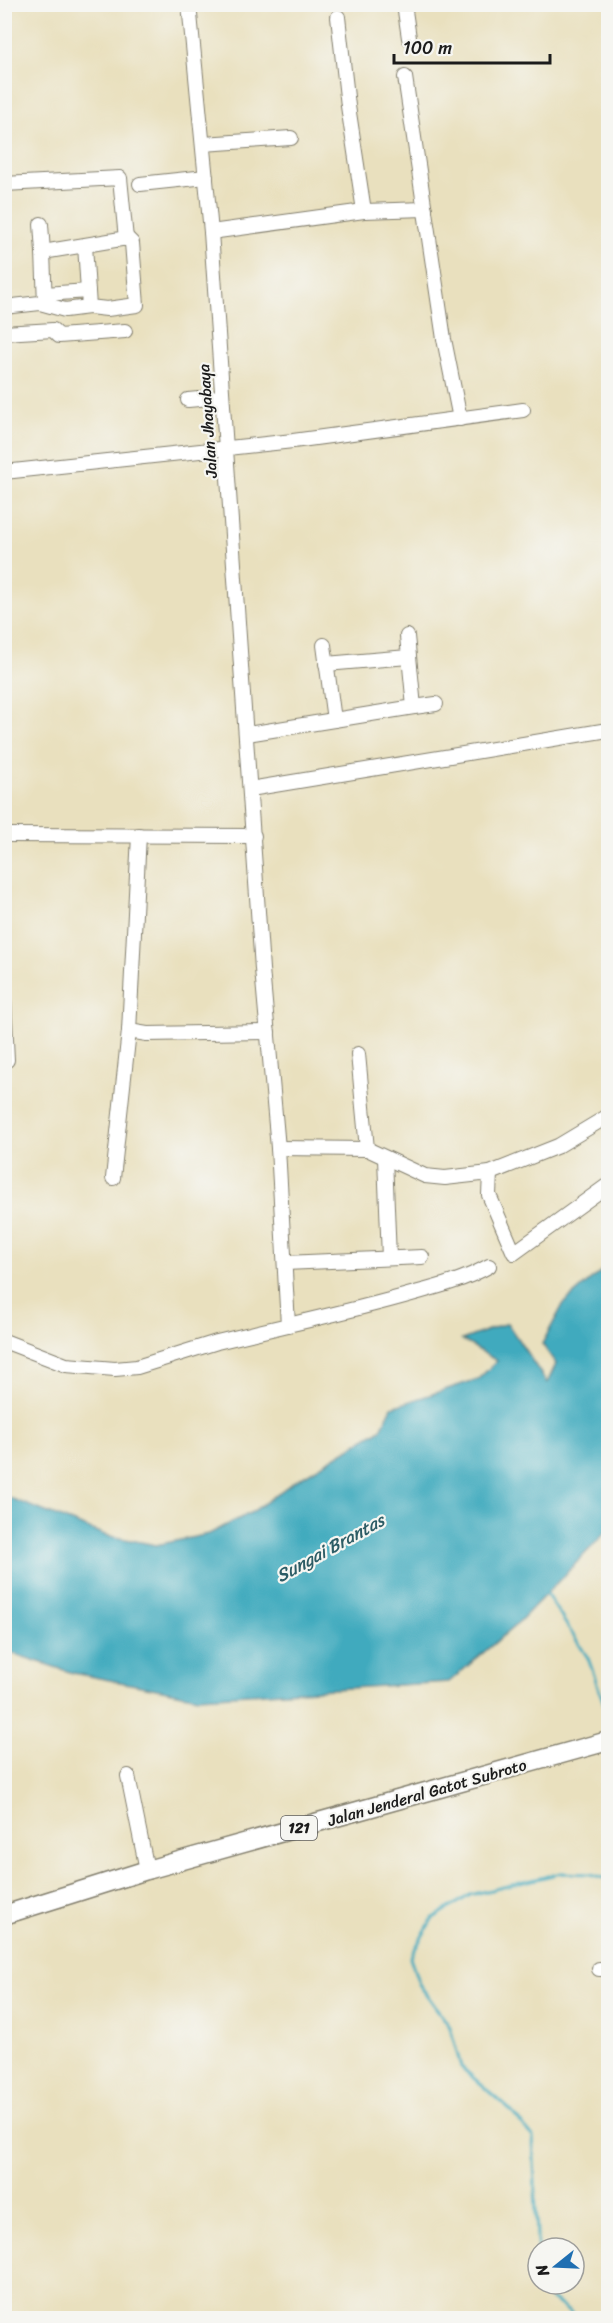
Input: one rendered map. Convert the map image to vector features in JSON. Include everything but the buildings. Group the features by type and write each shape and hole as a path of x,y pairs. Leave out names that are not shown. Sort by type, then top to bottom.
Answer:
{"main road":[{"name":"Jalan Jenderal Gatot Subroto","path":"4,1915 147,1870 602,1743"}],"street":[{"name":"Jalan Jhayabaya","path":"189,4 211,232 262,969 278,1148 288,1325"},
{"path":"404,4 409,38"},
{"path":"338,17 348,106 364,210"},
{"path":"405,77 444,339 460,419"},
{"path":"203,144 291,138"},
{"path":"4,184 120,177 126,239"},
{"path":"140,184 206,177"},
{"path":"211,232 364,210 425,208"},
{"path":"41,224 45,299"},
{"path":"43,252 130,240 137,305 107,309 89,307 65,310 45,299"},
{"path":"85,245 89,307"},
{"path":"4,307 88,291"},
{"path":"4,333 53,330 59,336 125,331"},
{"path":"188,400 221,397"},
{"path":"4,472 225,449 523,410"},
{"path":"407,636 414,707"},
{"path":"324,645 334,720"},
{"path":"326,664 408,657"},
{"path":"247,734 435,704"},
{"path":"250,789 609,730"},
{"path":"4,835 254,836"},
{"path":"113,1178 129,1031 140,835"},
{"path":"4,998 7,1060"},
{"path":"129,1031 147,1034 268,1032"},
{"path":"358,1054 366,1149"},
{"path":"278,1148 366,1149 432,1177 445,1178 490,1173 558,1146 609,1116"},
{"path":"385,1158 389,1258"},
{"path":"490,1173 489,1195 514,1253 609,1185"},
{"path":"285,1263 422,1257"},
{"path":"4,1341 66,1365 115,1369 137,1367 216,1342 363,1308 471,1276 489,1266"},
{"path":"128,1776 147,1870"}],"water":[{"name":"Sungai Brantas","path":"608,1265 608,1530 517,1624 449,1682 198,1697 73,1673 5,1651 5,1496 105,1535 156,1545 209,1534 252,1512 295,1481 381,1429 392,1407 478,1379 497,1361 462,1340 507,1323 547,1383 556,1364 542,1344 564,1303"}],"waterway":[{"path":"545,1592 588,1658 608,1715"},
{"path":"537,2236 533,2137 510,2110 461,2067 450,2027 419,1984 410,1958 432,1919 470,1895 561,1873 591,1874 608,1879"},
{"path":"548,2296 577,2318"}]}
